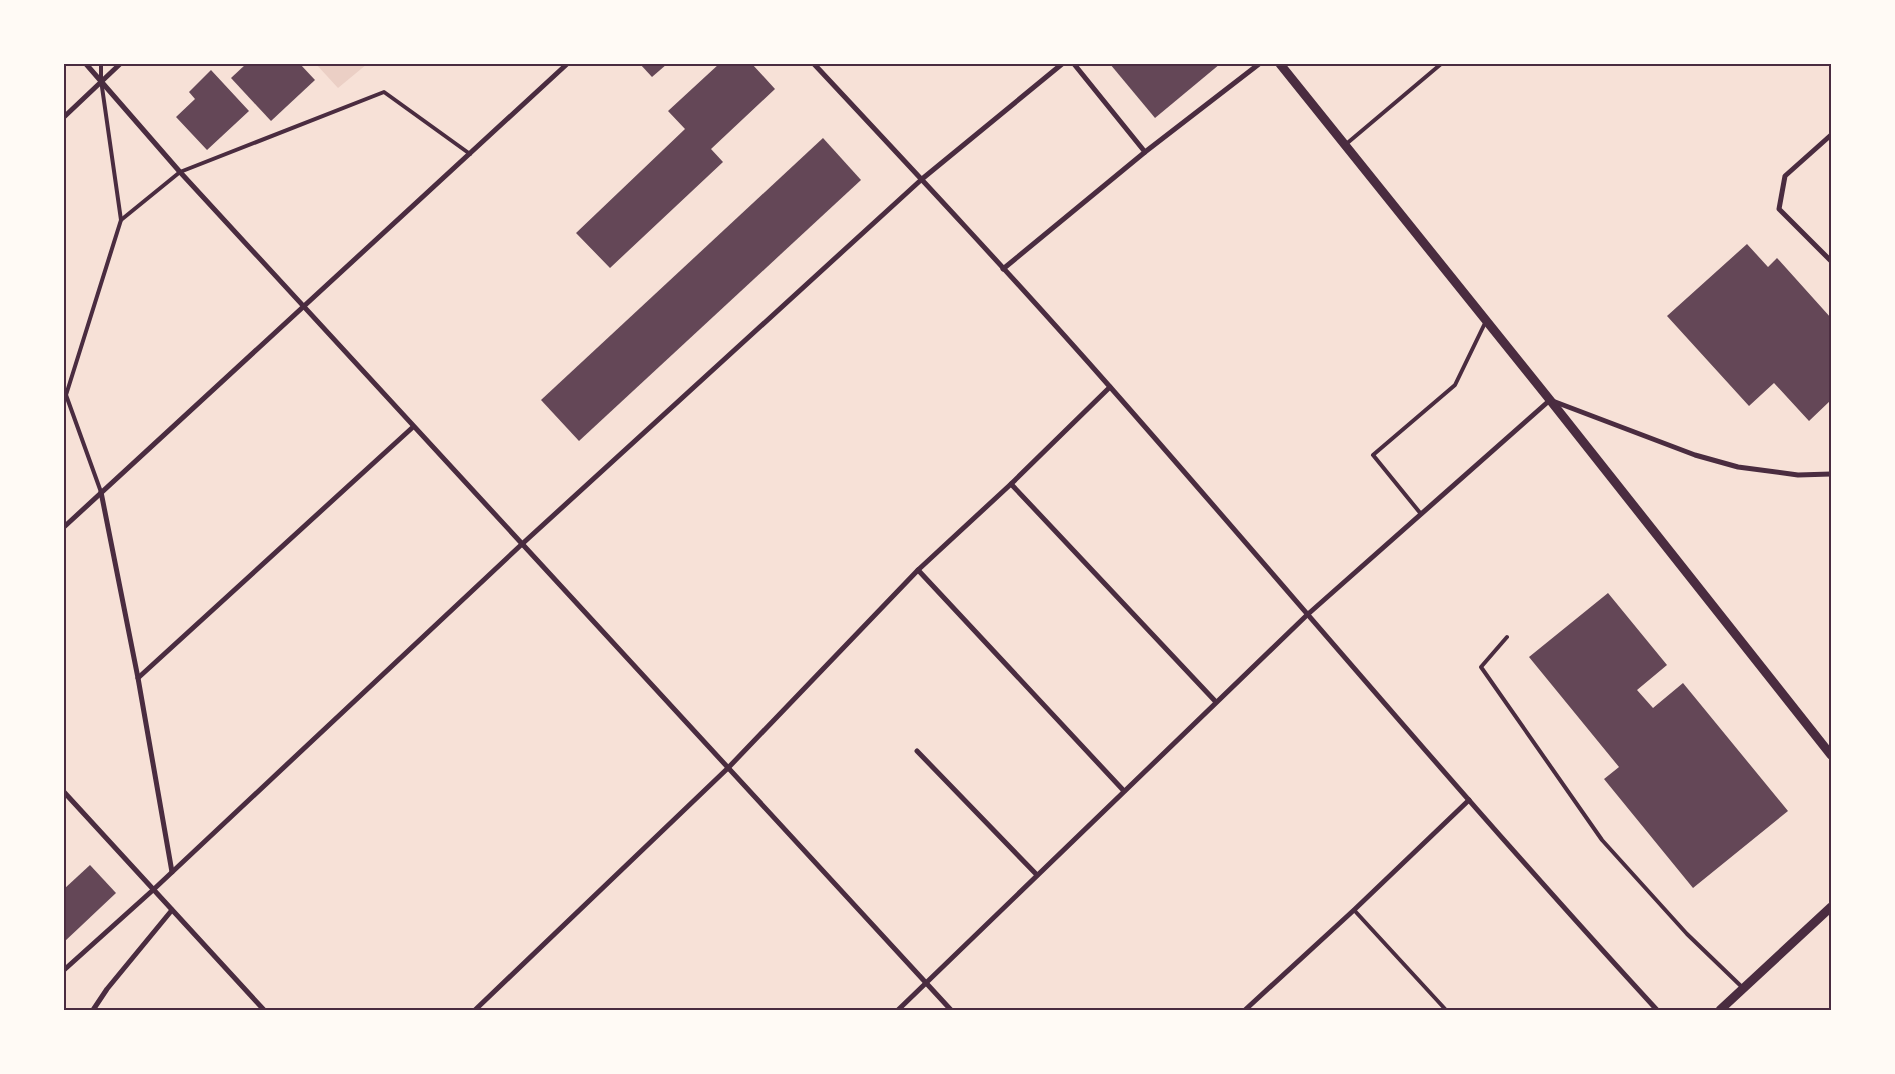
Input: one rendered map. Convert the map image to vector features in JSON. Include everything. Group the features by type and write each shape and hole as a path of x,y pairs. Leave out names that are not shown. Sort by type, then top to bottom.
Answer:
{"street":[{"path":"86,64 180,172 412,427 951,1010"},
{"path":"64,117 120,64"},
{"path":"64,527 567,64"},
{"path":"814,64 1110,387 1306,615 1657,1010"},
{"path":"64,970 153,890 521,544 922,180 1062,64"},
{"path":"1074,64 1145,152"},
{"path":"1003,269 1145,152 1259,64"},
{"path":"1280,64 1550,400 1831,755"},
{"path":"1831,135 1785,176 1780,209 1831,261"},
{"path":"475,1010 728,768 918,570 1011,484 1110,387"},
{"path":"1550,400 1695,455 1738,467 1798,475 1831,474"},
{"path":"898,1010 1306,615 1550,400"},
{"path":"138,678 412,427"},
{"path":"1011,484 1216,702"},
{"path":"101,492 138,678 172,872"},
{"path":"918,570 1124,791"},
{"path":"917,751 1037,875"},
{"path":"64,792 264,1010"},
{"path":"1245,1010 1354,910 1469,800"},
{"path":"1720,1010 1831,907"},
{"path":"93,1010 172,910"}],"lane":[{"path":"101,64 101,80 121,220 66,395 101,492"},
{"path":"1345,145 1441,64"},
{"path":"121,220 180,172 384,92 470,154"},
{"path":"1422,514 1374,455 1455,385 1486,321"},
{"path":"1507,637 1481,667 1602,840 1687,934 1743,988"},
{"path":"1354,910 1446,1010"}],"shaded area":[{"path":"316,64 367,64 338,88"}],"building":[{"path":"246,64 300,64 315,80 271,121 231,78"},
{"path":"640,64 667,64 652,77"},
{"path":"719,64 752,64 775,89 711,149 723,162 610,268 576,233 685,129 668,111"},
{"path":"1110,64 1220,64 1155,118"},
{"path":"211,70 249,111 207,150 176,117 195,99 189,92"},
{"path":"823,138 861,180 579,441 541,400"},
{"path":"1747,244 1768,267 1777,258 1831,318 1831,400 1809,421 1774,383 1749,406 1667,316"},
{"path":"1608,593 1667,665 1637,690 1653,708 1683,683 1788,811 1693,888 1604,779 1619,767 1529,657"},
{"path":"90,865 116,893 64,942 64,889"}]}
